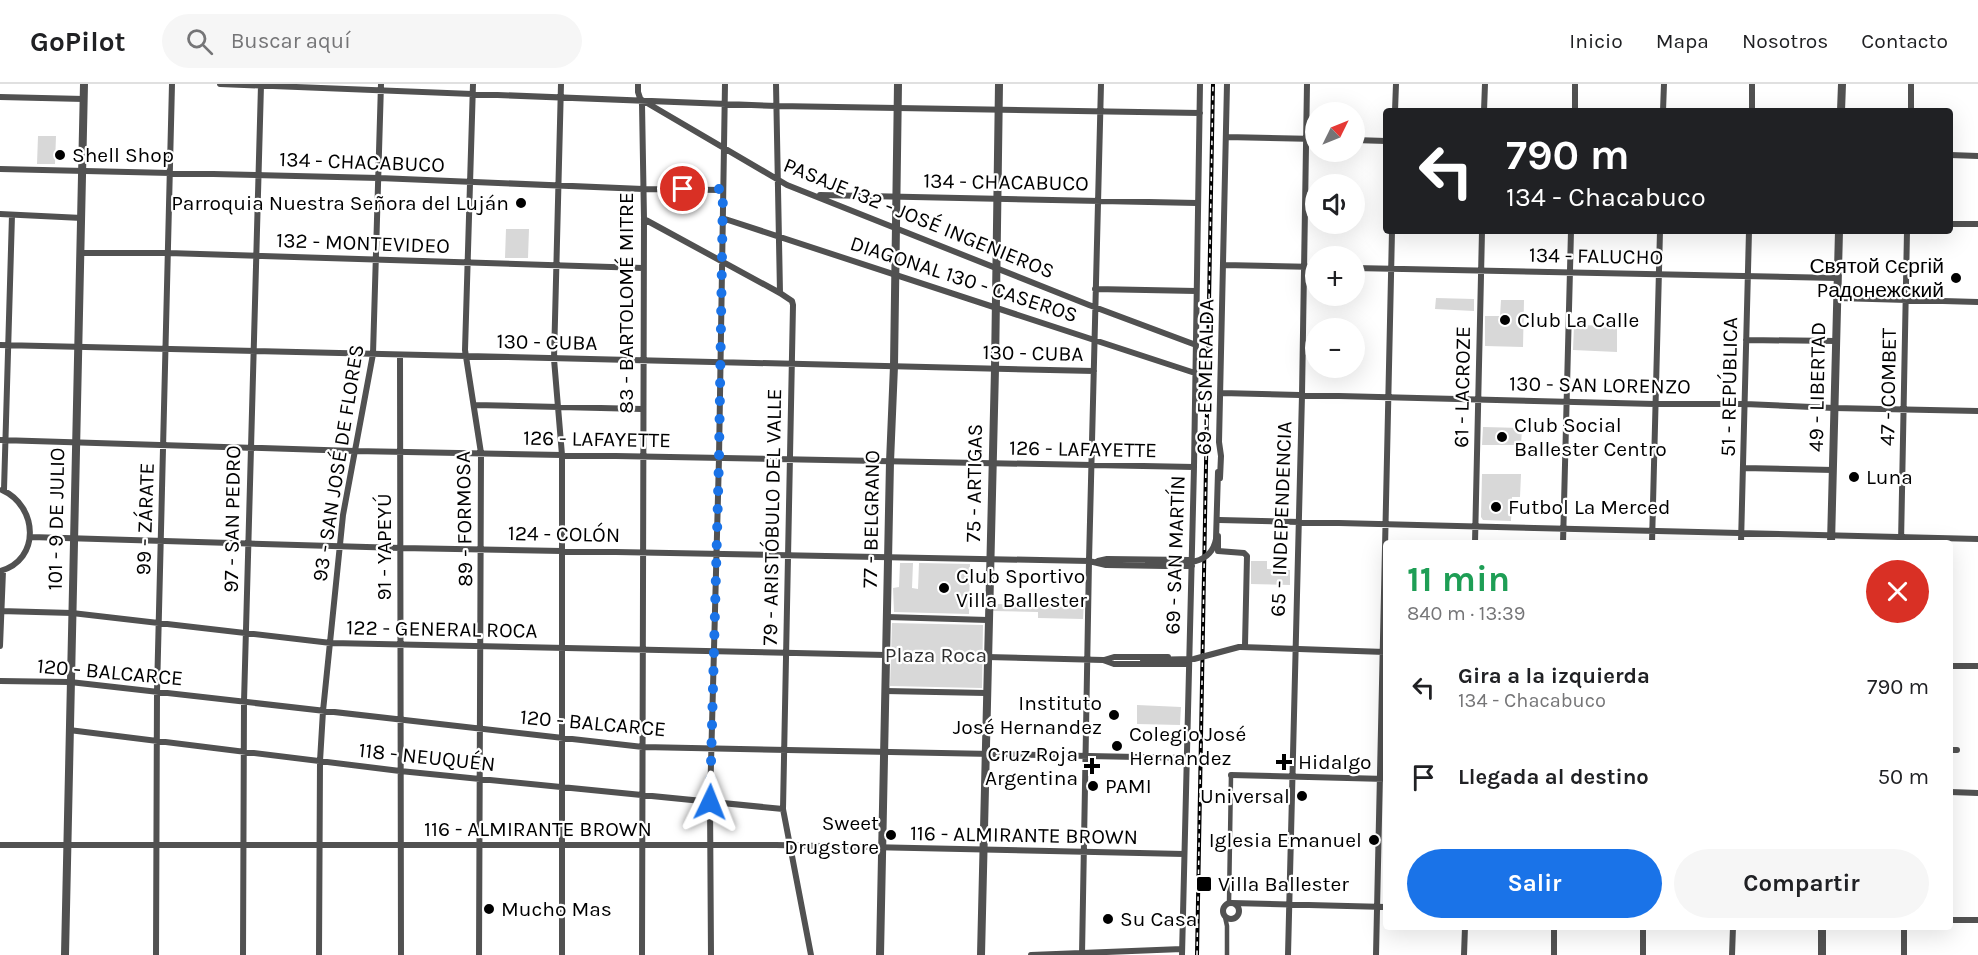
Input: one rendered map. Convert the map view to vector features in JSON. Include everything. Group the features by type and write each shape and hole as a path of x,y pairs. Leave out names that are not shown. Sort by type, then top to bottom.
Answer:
{"street":[{"name":"101 - 9 DE JULIO","path":"64,955 84,84"},
{"name":"99 - ZÁRATE","path":"156,955 157,692 172,84"},
{"path":"220,84 381,87 473,94 777,106 1200,113"},
{"name":"89 - FORMOSA","path":"473,84 466,357 481,453 479,955"},
{"path":"561,84 554,359 562,455 562,955"},
{"name":"83 - BARTOLOMÉ MITRE","path":"638,84 641,100 644,219 642,955"},
{"path":"711,955 710,802 715,652 725,84"},
{"name":"79 - ARISTÓBULO DEL VALLE","path":"776,84 780,293 792,301 793,305 783,809 811,955"},
{"name":"77 - BELGRANO","path":"880,955 885,655 894,366 898,84"},
{"name":"75 - ARTIGAS","path":"981,955 995,369 999,84"},
{"path":"1082,954 1101,84"},
{"name":"69 - SAN MARTÍN","path":"1182,953 1194,467 1200,84"},
{"name":"69 - ESMERALDA","path":"1227,84 1218,551 1244,553 1247,556 1242,646"},
{"name":"65 - INDEPENDENCIA","path":"1306,102 1307,84"},
{"path":"1395,108 1396,84"},
{"path":"1484,108 1485,84"},
{"path":"1575,84 1575,108"},
{"path":"1664,84 1664,108"},
{"path":"1752,84 1752,108"},
{"path":"1841,108 1842,84"},
{"path":"1911,84 1911,108"},
{"name":"97 - SAN PEDRO","path":"243,955 244,702 261,85"},
{"name":"93 - SAN JOSÉ DE FLORES","path":"319,955 320,761 323,711 344,506 373,354 381,87"},
{"path":"0,97 84,99"},
{"name":"PASAJE 132 - JOSÉ INGENIEROS","path":"641,100 778,180 996,268 1196,345"},
{"path":"1226,137 1305,139"},
{"name":"65 - INDEPENDENCIA","path":"1288,955 1302,395 1305,139"},
{"path":"1365,140 1383,141"},
{"path":"1953,155 1978,156"},
{"name":"134 - CHACABUCO","path":"0,169 379,178 643,189 723,189"},
{"name":"134 - CHACABUCO","path":"814,195 1197,203"},
{"path":"0,214 82,218"},
{"path":"0,646 1,571 16,563 24,554 31,537 24,508 2,490 12,215"},
{"name":"DIAGONAL 130 - CASEROS","path":"722,218 1195,373"},
{"path":"644,219 780,293"},
{"path":"1953,224 1978,224"},
{"path":"1386,540 1392,234"},
{"name":"61 - LACROZE","path":"1475,540 1482,234"},
{"path":"1563,540 1571,234"},
{"path":"1652,540 1660,234"},
{"name":"51 - REPÚBLICA","path":"1741,540 1749,234"},
{"name":"49 - LIBERTAD","path":"1831,540 1839,234"},
{"name":"47 - COMBET","path":"1901,540 1907,234"},
{"name":"132 - MONTEVIDEO","path":"81,253 255,255 643,268"},
{"path":"1223,265 1304,267"},
{"name":"134 - FALUCHO","path":"1365,268 1837,278"},
{"path":"1095,289 1196,291"},
{"path":"1837,298 1978,302"},
{"path":"1746,340 1836,341"},
{"name":"130 - CUBA","path":"0,345 1094,371"},
{"name":"91 - YAPEYÚ","path":"400,356 400,955"},
{"name":"130 - SAN LORENZO","path":"1221,393 1978,411"},
{"path":"474,405 642,409"},
{"name":"126 - LAFAYETTE","path":"3,440 355,451 1194,467"},
{"path":"1097,562 1193,562 1204,559 1213,548 1216,539 1219,442"},
{"path":"1743,468 1833,470"},
{"path":"1219,520 1831,534 1901,540 1978,539"},
{"name":"124 - COLÓN","path":"31,537 401,548 1089,561 1106,565 1192,563"},
{"name":"122 - GENERAL ROCA","path":"1,611 72,613 331,643 885,655"},
{"path":"887,617 988,620"},
{"path":"987,657 1088,660 1194,659 1242,646 1294,650 1383,652"},
{"path":"1103,660 1114,657 1189,657"},
{"path":"1103,660 1114,664 1189,664"},
{"path":"1953,666 1978,666"},
{"name":"120 - BALCARCE","path":"0,681 70,682 643,747 1186,758"},
{"path":"885,691 986,693"},
{"name":"118 - NEUQUÉN","path":"69,730 400,771 783,809"},
{"path":"1230,903 1231,775 1383,779 1376,955"},
{"path":"1953,792 1978,793"},
{"name":"116 - ALMIRANTE BROWN","path":"0,844 711,845 1184,854"},
{"path":"1230,903 1239,906 1289,904 1383,907"},
{"path":"1227,955 1227,926 1223,910 1230,903"},
{"path":"1225,917 1230,920 1236,918 1239,914 1239,906"},
{"path":"1953,920 1978,920"},
{"path":"1464,955 1465,930"},
{"path":"1554,930 1554,955"},
{"path":"1643,930 1643,955"},
{"path":"1732,955 1733,930"},
{"path":"1821,955 1822,930"},
{"path":"1904,930 1904,955"},
{"path":"1031,955 1182,953"}],"green space":[{"path":"38,136 56,136 55,164 37,164"},
{"path":"506,229 529,229 528,258 505,258"},
{"path":"1436,298 1474,299 1474,311 1435,309"},
{"name":"Club La Calle","path":"1501,300 1524,300 1523,347 1485,346 1485,316 1500,316"},
{"path":"1574,325 1617,326 1617,352 1573,350"},
{"name":"Club Social Ballester Centro","path":"1483,427 1522,428 1521,445 1482,445"},
{"name":"Futbol La Merced","path":"1482,474 1521,474 1520,497 1512,497 1511,521 1483,520 1481,517"},
{"path":"1251,561 1267,561 1267,569 1290,570 1290,585 1251,584"},
{"name":"Club Sportivo Villa Ballester","path":"900,563 913,563 912,588 918,589 919,563 970,564 969,614 894,612 893,588 899,587"},
{"path":"1039,599 1084,600 1083,619 1038,618 1038,612 993,611 993,604 1038,605"},
{"name":"Plaza Roca","path":"892,623 983,625 982,688 890,686"},
{"path":"1137,705 1181,707 1180,725 1137,724"}],"railway":[{"path":"1197,955 1213,84"}],"place":[{"name":"Shell Shop","path":"60,155"},
{"name":"Parroquia Nuestra Señora del Luján","path":"521,203"},
{"name":"Святой Cєргій Pадонежский","path":"1956,278"},
{"name":"Club La Calle","path":"1505,320"},
{"name":"Club Social Ballester Centro","path":"1502,437"},
{"name":"Luna","path":"1854,477"},
{"name":"Futbol La Merced","path":"1496,507"},
{"name":"Club Sportivo Villa Ballester","path":"944,588"},
{"name":"Instituto José Hernandez","path":"1114,715"},
{"name":"Colegio José Hernandez","path":"1117,746"},
{"name":"Hidalgo","path":"1284,762"},
{"name":"Cruz Roja Argentina","path":"1092,766"},
{"name":"PAMI","path":"1093,786"},
{"name":"Universal","path":"1302,796"},
{"name":"Sweet Drugstore","path":"891,835"},
{"name":"Iglesia Emanuel","path":"1374,840"},
{"name":"Villa Ballester","path":"1204,884"},
{"name":"Mucho Mas","path":"489,909"},
{"name":"Su Casa","path":"1108,919"}],"route":[{"path":"683,189 723,189 715,652 710,802"}]}
